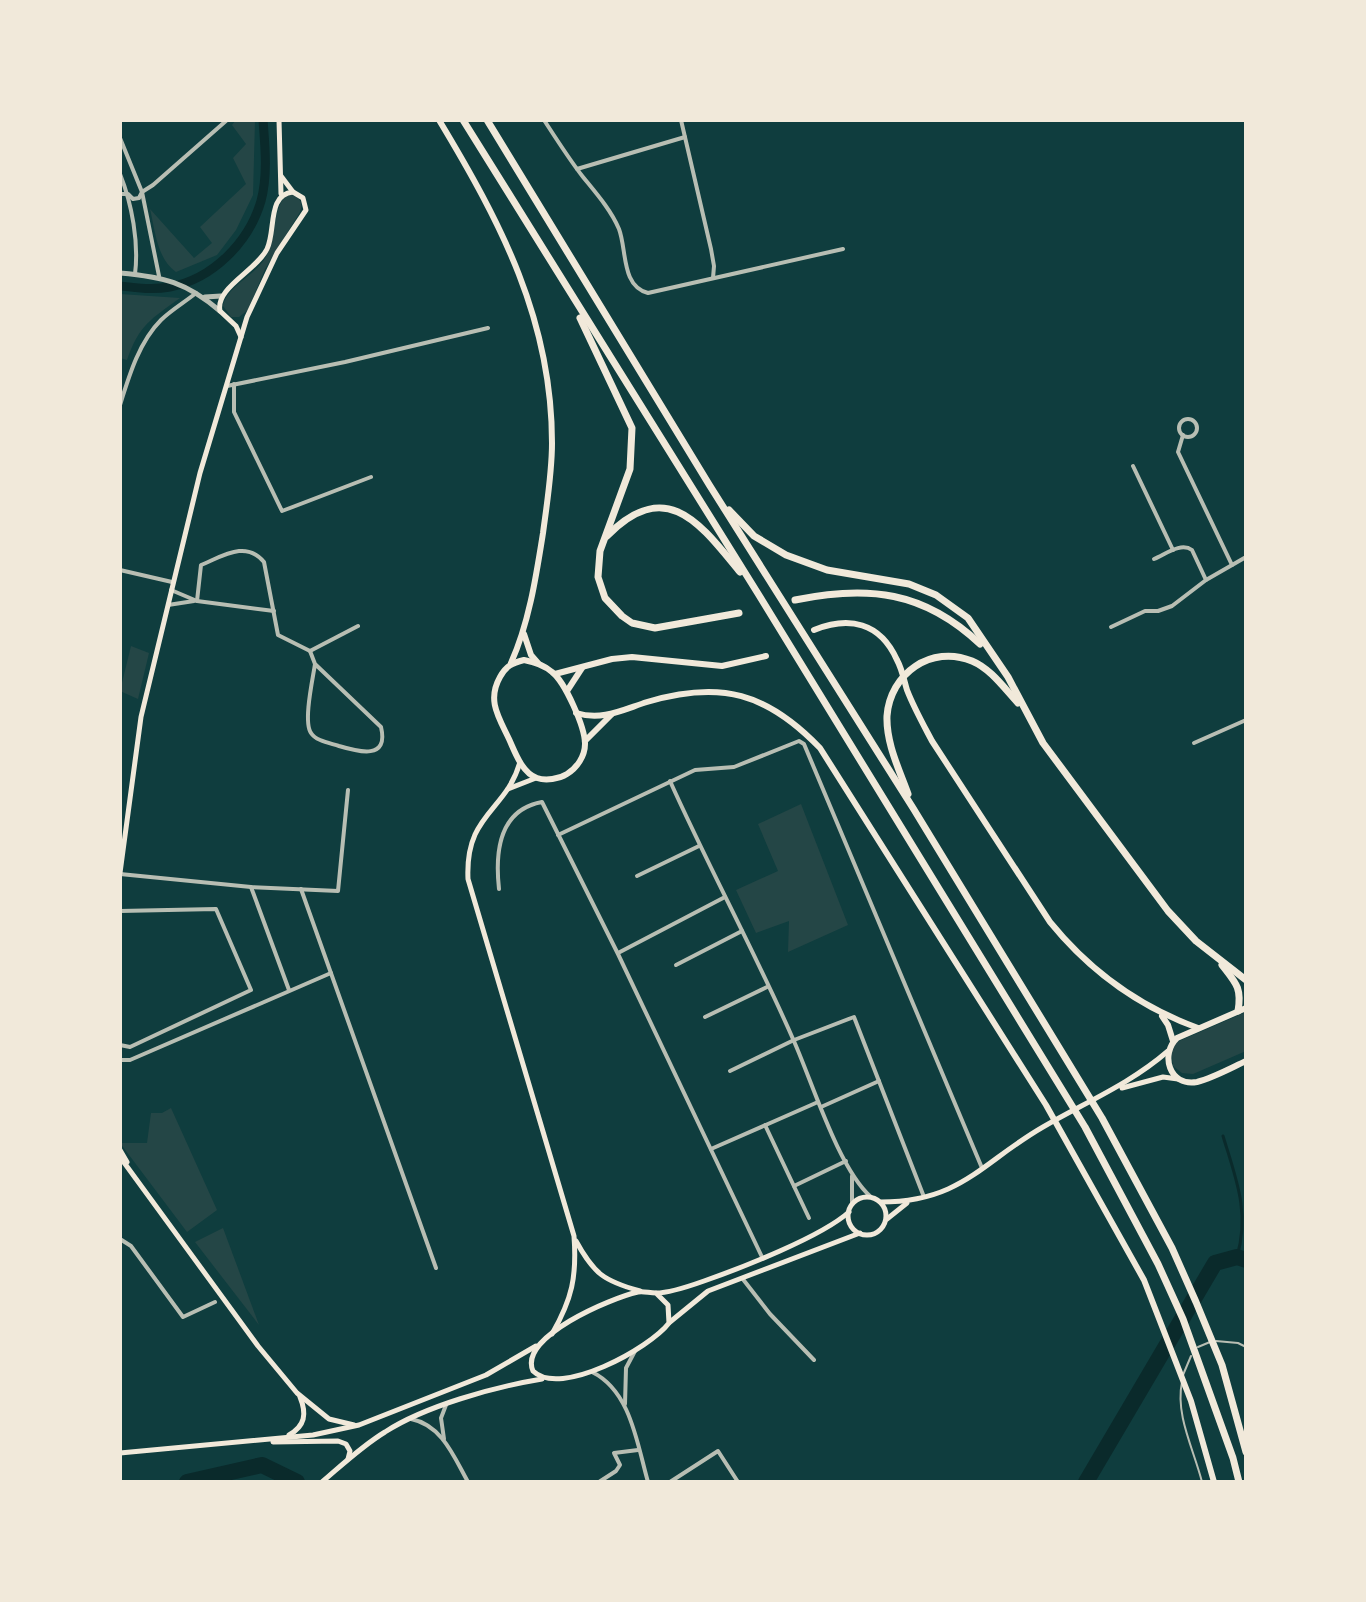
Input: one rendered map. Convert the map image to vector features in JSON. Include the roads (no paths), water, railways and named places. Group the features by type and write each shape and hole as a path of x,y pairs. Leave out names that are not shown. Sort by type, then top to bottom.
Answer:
{"highway":[{"path":"463,120 1085,1127 1158,1264 1183,1319 1239,1482"},
{"path":"487,120 1102,1118 1172,1248 1222,1365 1246,1452"},
{"path":"568,290 632,428 630,469 599,562 602,587 613,607 632,623 643,627 667,628 739,613"},
{"path":"710,486 754,536 786,555 827,570 909,584 936,595 968,618 1008,677 1043,743 1168,911 1216,957 1246,980"},
{"path":"606,537 640,512 662,508 677,511 702,526 757,592"},
{"path":"795,600 855,591 907,599 945,616 990,654"},
{"path":"913,808 889,740 888,708 897,683 911,668 926,660 942,657 971,661 990,673 1023,707"},
{"path":"1216,957 1237,985 1242,1010"}],"main road":[{"path":"241,338 231,321 220,311 221,296 256,265 268,248 276,203 281,195 279,120"},
{"path":"439,120 478,185 511,250 529,296 542,344 550,394 550,486 524,632 511,663 493,689 493,707 520,762 536,778"},
{"path":"120,874 136,747 166,606 200,473 230,385 247,317 277,253 306,210 303,198 293,192 281,176"},
{"path":"281,195 293,192"},
{"path":"231,321 247,317"},
{"path":"814,630 834,622 849,622 879,634 898,660 918,716 932,741 1050,922 1072,949 1097,972 1160,1013 1198,1028"},
{"path":"507,789 536,778 565,776 575,768 583,754 585,741 567,691 555,674 531,655 524,632"},
{"path":"555,674 632,657 722,666 766,656"},
{"path":"511,663 524,660 538,663"},
{"path":"567,691 582,668"},
{"path":"576,713 597,717 612,715 680,694 717,690 746,696 774,709 797,725 820,748 1046,1105 1144,1280 1191,1401 1214,1482"},
{"path":"585,741 612,715"},
{"path":"520,762 507,789 488,811 471,841 467,860 468,879 574,1236 597,1273 613,1283 656,1293 704,1281 762,1257 826,1228 849,1212"},
{"path":"860,1233 850,1224 849,1212 852,1204 860,1198 871,1197 881,1202 911,1201 947,1190 983,1170 1036,1131 1117,1089 1168,1051 1173,1041 1242,1010"},
{"path":"1160,1013 1173,1041"},
{"path":"1168,1051 1169,1067 1180,1079"},
{"path":"1117,1089 1163,1077 1196,1082 1246,1061"},
{"path":"120,1150 131,1170"},
{"path":"120,1157 258,1346 297,1393 329,1419 359,1425"},
{"path":"322,1482 382,1433 411,1419 500,1387 544,1379 558,1380 590,1371 636,1350 699,1296 860,1233 874,1233 886,1219 911,1201"},
{"path":"881,1202 886,1219"},
{"path":"552,1334 574,1287 574,1236"},
{"path":"120,1453 285,1438 359,1425 486,1375 579,1316 641,1291"},
{"path":"656,1293 668,1305 669,1323"},
{"path":"536,1346 531,1365 544,1379"},
{"path":"285,1438 299,1429 304,1420 305,1409 297,1393"},
{"path":"249,1441 338,1441 346,1444 350,1451 348,1460"}],"street":[{"path":"142,192 227,120"},
{"path":"544,120 617,226 634,286 648,293 843,249"},
{"path":"681,120 711,249 713,278"},
{"path":"577,169 685,137"},
{"path":"120,138 142,192 159,276"},
{"path":"120,174 128,194 137,261 135,274"},
{"path":"128,194 136,188 142,192"},
{"path":"120,194 128,194"},
{"path":"120,273 159,276 204,297 220,311"},
{"path":"120,402 134,365 152,331 162,319 196,293"},
{"path":"204,297 221,296"},
{"path":"371,477 282,511 234,412 230,385 488,328"},
{"path":"1183,435 1189,437 1195,434 1197,425 1194,420 1181,422 1183,435 1178,452 1232,565"},
{"path":"1133,466 1173,550"},
{"path":"1154,559 1183,546 1190,548 1206,580"},
{"path":"197,601 201,565 235,550 257,554 264,562 278,635 310,651 315,664 381,727 383,737 380,745 371,752 360,753 311,733 307,723 315,664"},
{"path":"1111,627 1145,611 1172,606 1206,580 1246,557"},
{"path":"120,570 172,582"},
{"path":"170,590 197,601 274,611"},
{"path":"166,606 197,601"},
{"path":"310,651 358,626"},
{"path":"1194,743 1246,720"},
{"path":"558,835 695,770 734,767 799,741 804,744 983,1170"},
{"path":"670,781 794,1040 852,1174 871,1197"},
{"path":"120,874 251,887 338,891 348,790"},
{"path":"499,889 496,860 500,839 514,815 530,804 542,802 762,1257"},
{"path":"637,876 699,846"},
{"path":"251,887 289,991"},
{"path":"301,889 436,1268"},
{"path":"618,954 725,897"},
{"path":"120,911 216,909 251,990 130,1047 120,1045"},
{"path":"676,965 742,931"},
{"path":"120,1060 130,1060 332,972"},
{"path":"705,1017 768,986"},
{"path":"730,1071 794,1040 854,1017 924,1197"},
{"path":"711,1149 879,1081"},
{"path":"765,1125 809,1218"},
{"path":"794,1186 846,1161"},
{"path":"852,1174 852,1204"},
{"path":"120,1239 131,1246 183,1317 215,1302"},
{"path":"741,1277 770,1314 814,1360"},
{"path":"625,1407 626,1368 636,1350"},
{"path":"590,1371 615,1388 625,1407 648,1482"},
{"path":"445,1441 441,1418 446,1405"},
{"path":"411,1419 429,1424 445,1441 468,1482"},
{"path":"599,1482 620,1465 614,1453 638,1450"},
{"path":"670,1482 718,1451 738,1482"}],"lane":[{"path":"1202,1482 1179,1398 1183,1376 1198,1347 1224,1341 1246,1347"}],"waterway":[{"path":"120,286 157,288 186,283 215,267 238,244 248,231 261,201 265,181 263,120"},
{"path":"1223,1136 1242,1210 1237,1257"},
{"path":"1086,1482 1215,1263 1237,1257 1246,1260"},
{"path":"187,1482 262,1465 297,1482"}]}
